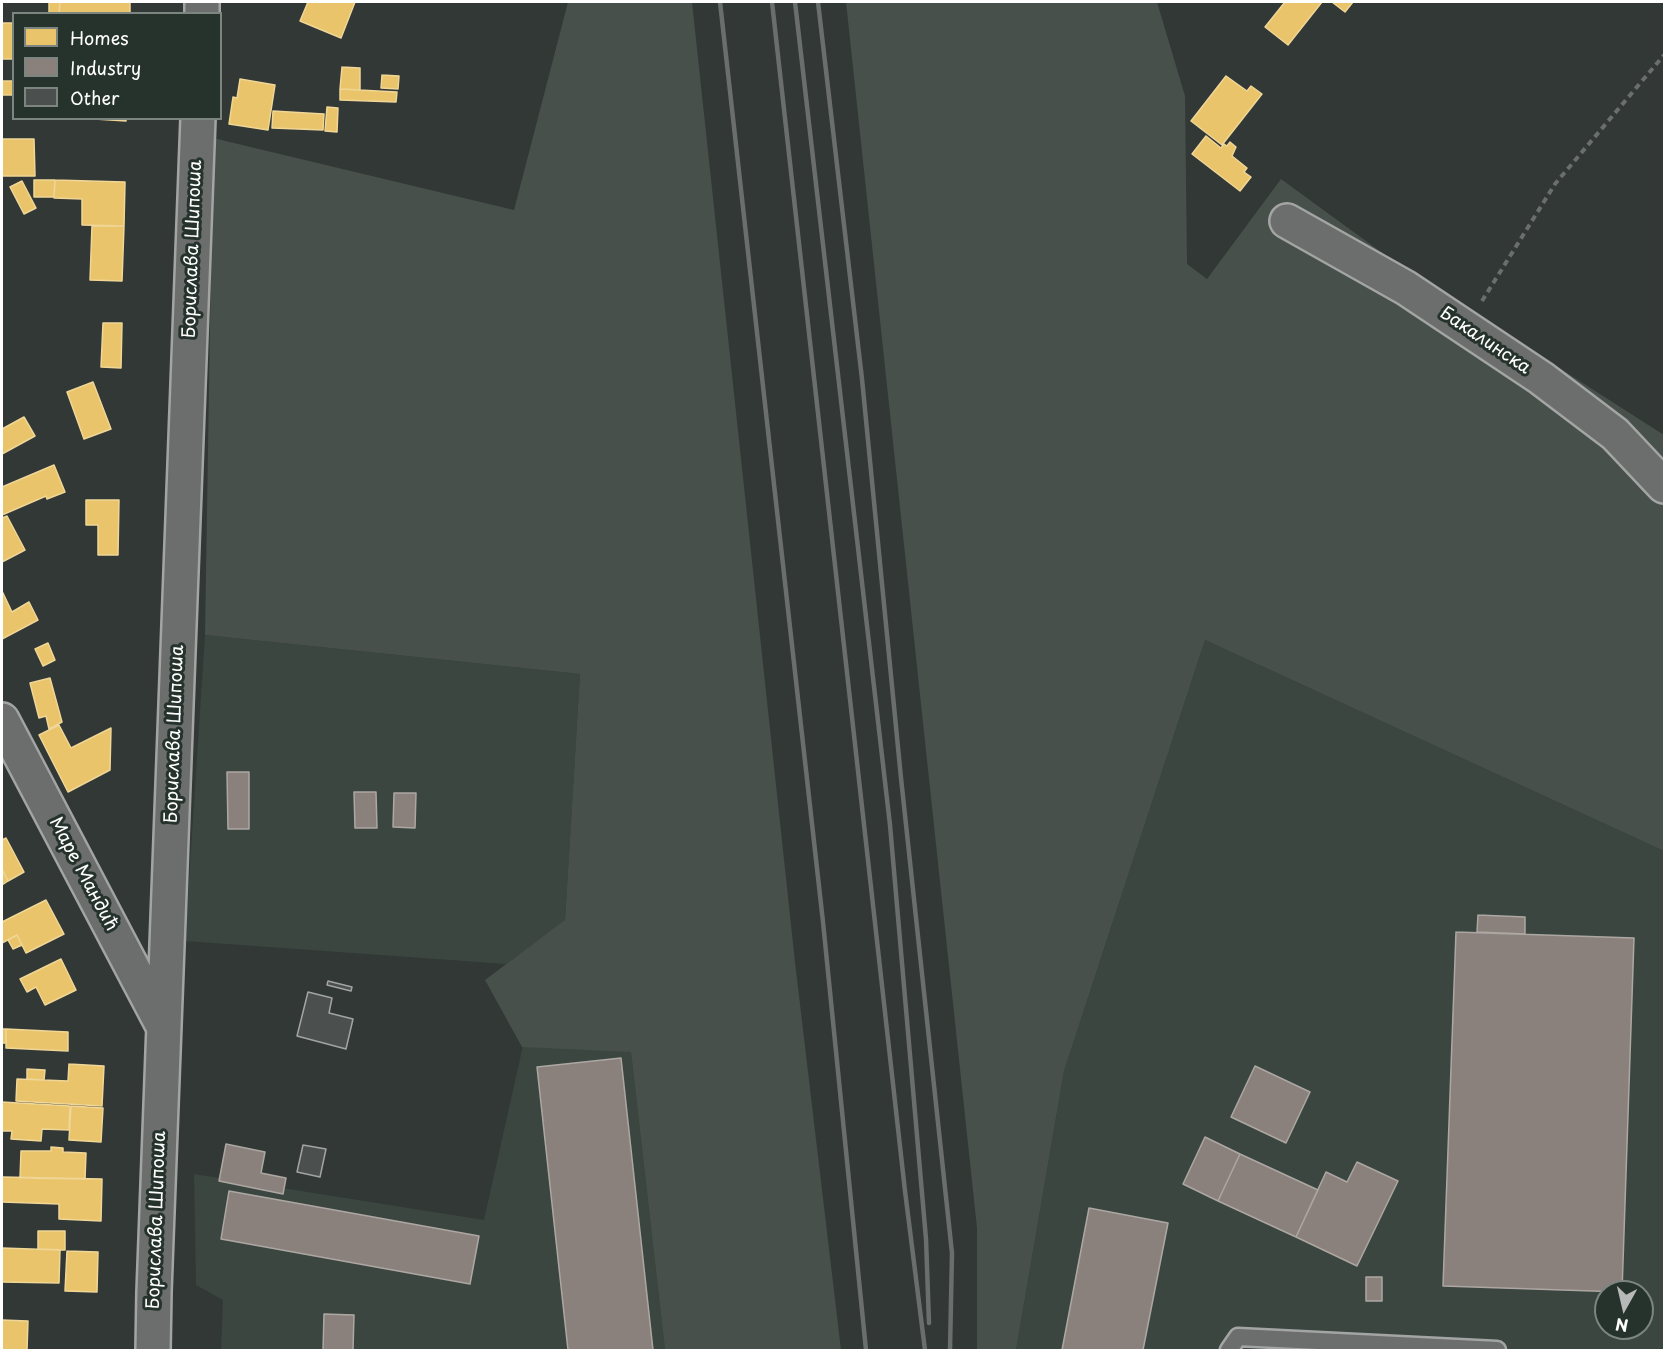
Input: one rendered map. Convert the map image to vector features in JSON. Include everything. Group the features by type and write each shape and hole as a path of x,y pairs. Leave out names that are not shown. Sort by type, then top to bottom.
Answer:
{"street":[{"name":"Борислава Шипоша","path":"153,1350 198,120"},
{"name":"Бакалинска","path":"1287,221 1406,288 1541,378 1615,434 1665,486"},
{"name":"Маре Мандић","path":"2,720 164,1028"}],"lane":[{"path":"1229,1350 1238,1338 1497,1350"}],"path":[{"path":"1466,328 1555,184 1665,55"}],"shaded area":[{"path":"568,2 692,2 795,962 841,1350 665,1350 631,1052 522,1047 485,980 565,920 580,674 205,635 213,138 514,210"},
{"path":"846,2 1157,2 1185,96 1187,264 1207,279 1281,179 1403,268 1664,435 1664,851 1205,640 1064,1071 1016,1350 977,1350 977,1228"},
{"path":"205,635 580,674 565,921 506,964 185,941"},
{"path":"1205,640 1664,851 1664,1350 1016,1350 1064,1071"},
{"path":"526,1032 631,1052 665,1350 221,1350 223,1300 196,1285 194,1174 484,1220"}],"building: Homes":[{"path":"49,2 60,2 59,12 49,12"},
{"path":"60,2 130,2 130,12 59,12"},
{"path":"308,2 355,2 341,38 300,21"},
{"path":"1285,2 1322,2 1288,45 1265,27"},
{"path":"1332,2 1353,2 1345,12"},
{"path":"2,23 12,23 12,59 2,59"},
{"path":"342,67 360,68 360,90 340,89"},
{"path":"382,75 399,76 398,89 381,88"},
{"path":"1226,76 1247,91 1251,86 1262,94 1222,145 1191,121"},
{"path":"240,79 275,85 268,130 229,124 233,97 237,98"},
{"path":"2,81 12,81 12,95 2,95"},
{"path":"340,89 397,92 396,102 340,100"},
{"path":"327,107 338,108 337,132 325,131"},
{"path":"273,111 324,114 323,130 272,128"},
{"path":"1206,136 1221,148 1230,142 1236,147 1232,156 1247,168 1244,172 1251,177 1240,191 1192,154"},
{"path":"2,139 34,139 35,176 2,176"},
{"path":"34,180 55,180 54,197 34,197"},
{"path":"55,180 125,182 124,226 82,225 82,199 54,198"},
{"path":"22,181 36,208 24,214 10,187"},
{"path":"92,226 124,226 122,281 90,280"},
{"path":"103,323 122,323 121,368 101,367"},
{"path":"93,382 111,429 84,439 67,392"},
{"path":"24,417 35,436 2,454 2,429"},
{"path":"54,465 65,492 47,499 46,496 2,515 2,487"},
{"path":"86,500 119,500 118,555 98,555 98,525 86,525"},
{"path":"7,516 25,550 2,562 2,518"},
{"path":"2,591 12,612 29,602 38,620 2,639"},
{"path":"48,643 55,660 43,666 35,649"},
{"path":"50,678 62,722 49,729 46,716 39,718 30,683"},
{"path":"59,725 71,748 111,728 110,770 68,792 39,735"},
{"path":"6,838 24,872 8,881 2,869 2,840"},
{"path":"2,869 8,881 2,885"},
{"path":"46,900 64,934 26,953 17,935 2,943 2,922"},
{"path":"17,935 22,945 13,949 8,940"},
{"path":"61,959 76,990 45,1005 36,987 27,992 20,979"},
{"path":"2,1029 6,1029 6,1043 2,1043"},
{"path":"6,1029 68,1032 68,1051 6,1048"},
{"path":"69,1064 104,1066 102,1106 16,1101 17,1079 68,1081"},
{"path":"27,1069 45,1070 44,1080 27,1079"},
{"path":"2,1102 70,1106 69,1130 42,1129 41,1141 11,1139 12,1131 2,1131"},
{"path":"71,1106 103,1108 101,1142 69,1140"},
{"path":"51,1147 63,1148 63,1152 86,1153 85,1179 20,1178 21,1151 51,1151"},
{"path":"2,1177 102,1179 101,1221 59,1219 59,1204 2,1202"},
{"path":"38,1231 65,1231 65,1250 38,1249"},
{"path":"2,1248 60,1250 59,1283 2,1282"},
{"path":"67,1251 98,1252 97,1292 65,1291"},
{"path":"2,1320 28,1321 27,1350 2,1350"}],"building: Industry":[{"path":"227,772 249,772 249,829 228,829"},
{"path":"354,792 376,792 377,828 355,828"},
{"path":"394,793 416,793 415,828 393,827"},
{"path":"1478,915 1525,917 1525,934 1477,932"},
{"path":"1456,932 1634,938 1622,1280 1594,1280 1594,1291 1443,1286"},
{"path":"621,1058 653,1350 568,1350 537,1067"},
{"path":"1255,1066 1310,1092 1286,1143 1231,1117"},
{"path":"1205,1137 1240,1154 1218,1201 1183,1184"},
{"path":"226,1144 265,1152 261,1173 286,1178 283,1194 219,1181"},
{"path":"1240,1154 1318,1190 1296,1237 1218,1201"},
{"path":"1357,1162 1398,1181 1357,1266 1296,1237 1326,1172 1347,1182"},
{"path":"229,1191 479,1236 470,1284 221,1239"},
{"path":"1089,1208 1168,1223 1143,1350 1062,1350"},
{"path":"1366,1277 1382,1277 1382,1301 1366,1301"},
{"path":"324,1314 354,1315 353,1350 323,1350"}],"building: Other":[{"path":"328,981 352,987 351,991 327,985"},
{"path":"308,992 332,998 329,1013 353,1019 346,1049 297,1036"},
{"path":"303,1145 326,1149 320,1177 297,1172"}],"railway":[{"path":"720,2 823,922 866,1350"},
{"path":"772,2 905,1191 925,1350"},
{"path":"795,2 890,825 926,1239 929,1323"},
{"path":"818,2 862,379 901,778 952,1253 950,1350"}]}
